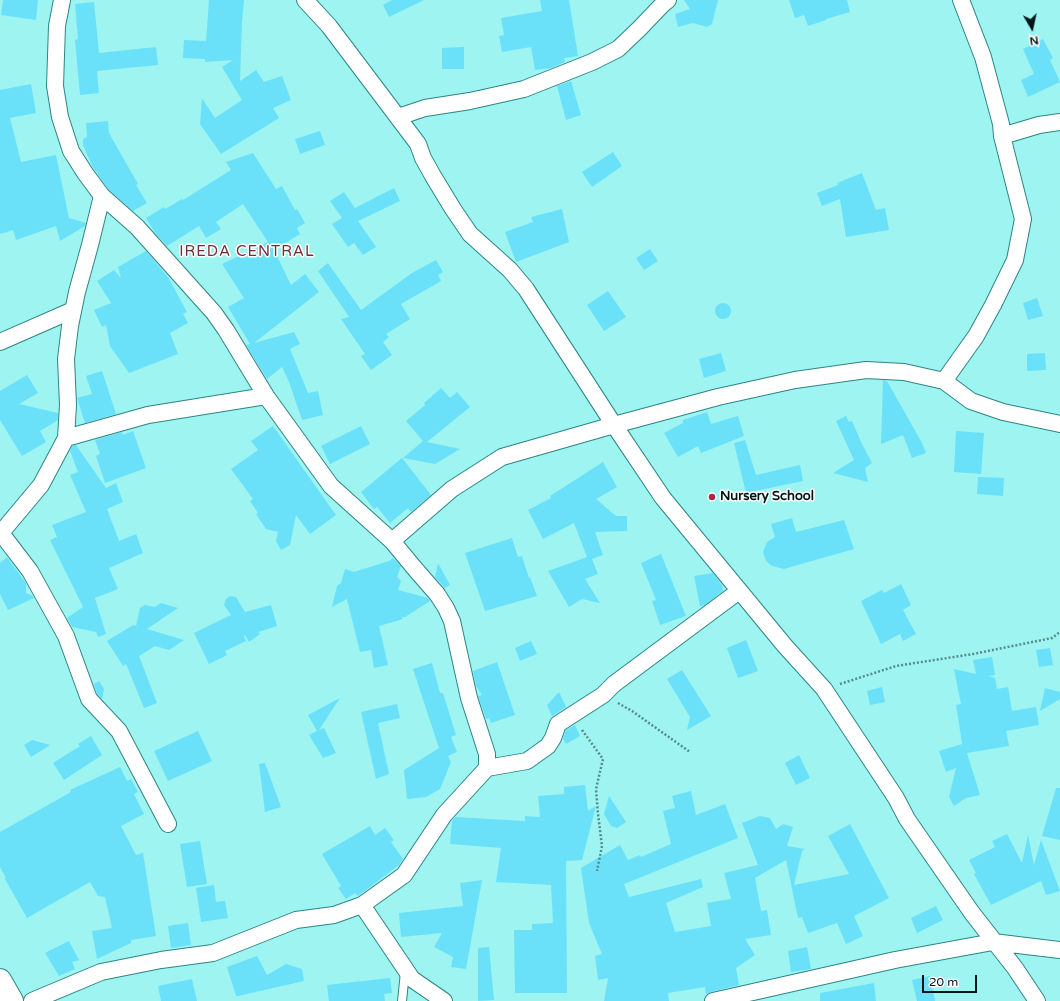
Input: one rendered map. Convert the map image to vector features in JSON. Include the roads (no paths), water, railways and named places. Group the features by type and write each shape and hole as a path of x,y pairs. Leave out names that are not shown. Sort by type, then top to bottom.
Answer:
{"main road":[{"path":"0,980 12,1001"}],"street":[{"path":"62,0 57,26 55,86 60,117 71,151 102,196 138,227 214,313 266,396 331,486 392,541 437,594 452,621 470,698 487,754 487,768"},
{"path":"305,0 329,26 418,144 437,182 470,234 510,270 526,289 663,498 785,646 824,689 896,798 907,819 972,913 993,942 1015,968 1037,1001"},
{"path":"398,117 425,108 524,89 592,62 618,49 668,0"},
{"path":"944,381 976,336 1015,260 1023,219 1002,136 1001,124 983,57 961,0"},
{"path":"1002,136 1039,125 1060,122"},
{"path":"102,196 73,310 66,358 68,405 66,438 41,485 0,534 30,571 66,636 89,699 119,731 168,824"},
{"path":"0,342 73,310"},
{"path":"392,541 452,489 502,458 614,425 718,397 787,382 866,370 904,372 944,381 971,401 1003,412 1060,424"},
{"path":"66,438 148,415 266,396"},
{"path":"32,1001 101,972 161,960 213,953 296,920 334,916 362,905 404,875 444,815 487,768 527,761 548,746 553,738 558,724 603,695 614,684 739,591"},
{"path":"362,905 412,979 444,1001"},
{"path":"713,1001 895,960 993,942 1060,950"}],"lane":[{"path":"402,1001 406,969"}],"place":[{"name":"Nursery School","path":"712,497"}],"district":[{"name":"IREDA CENTRAL","path":"247,252"}]}
